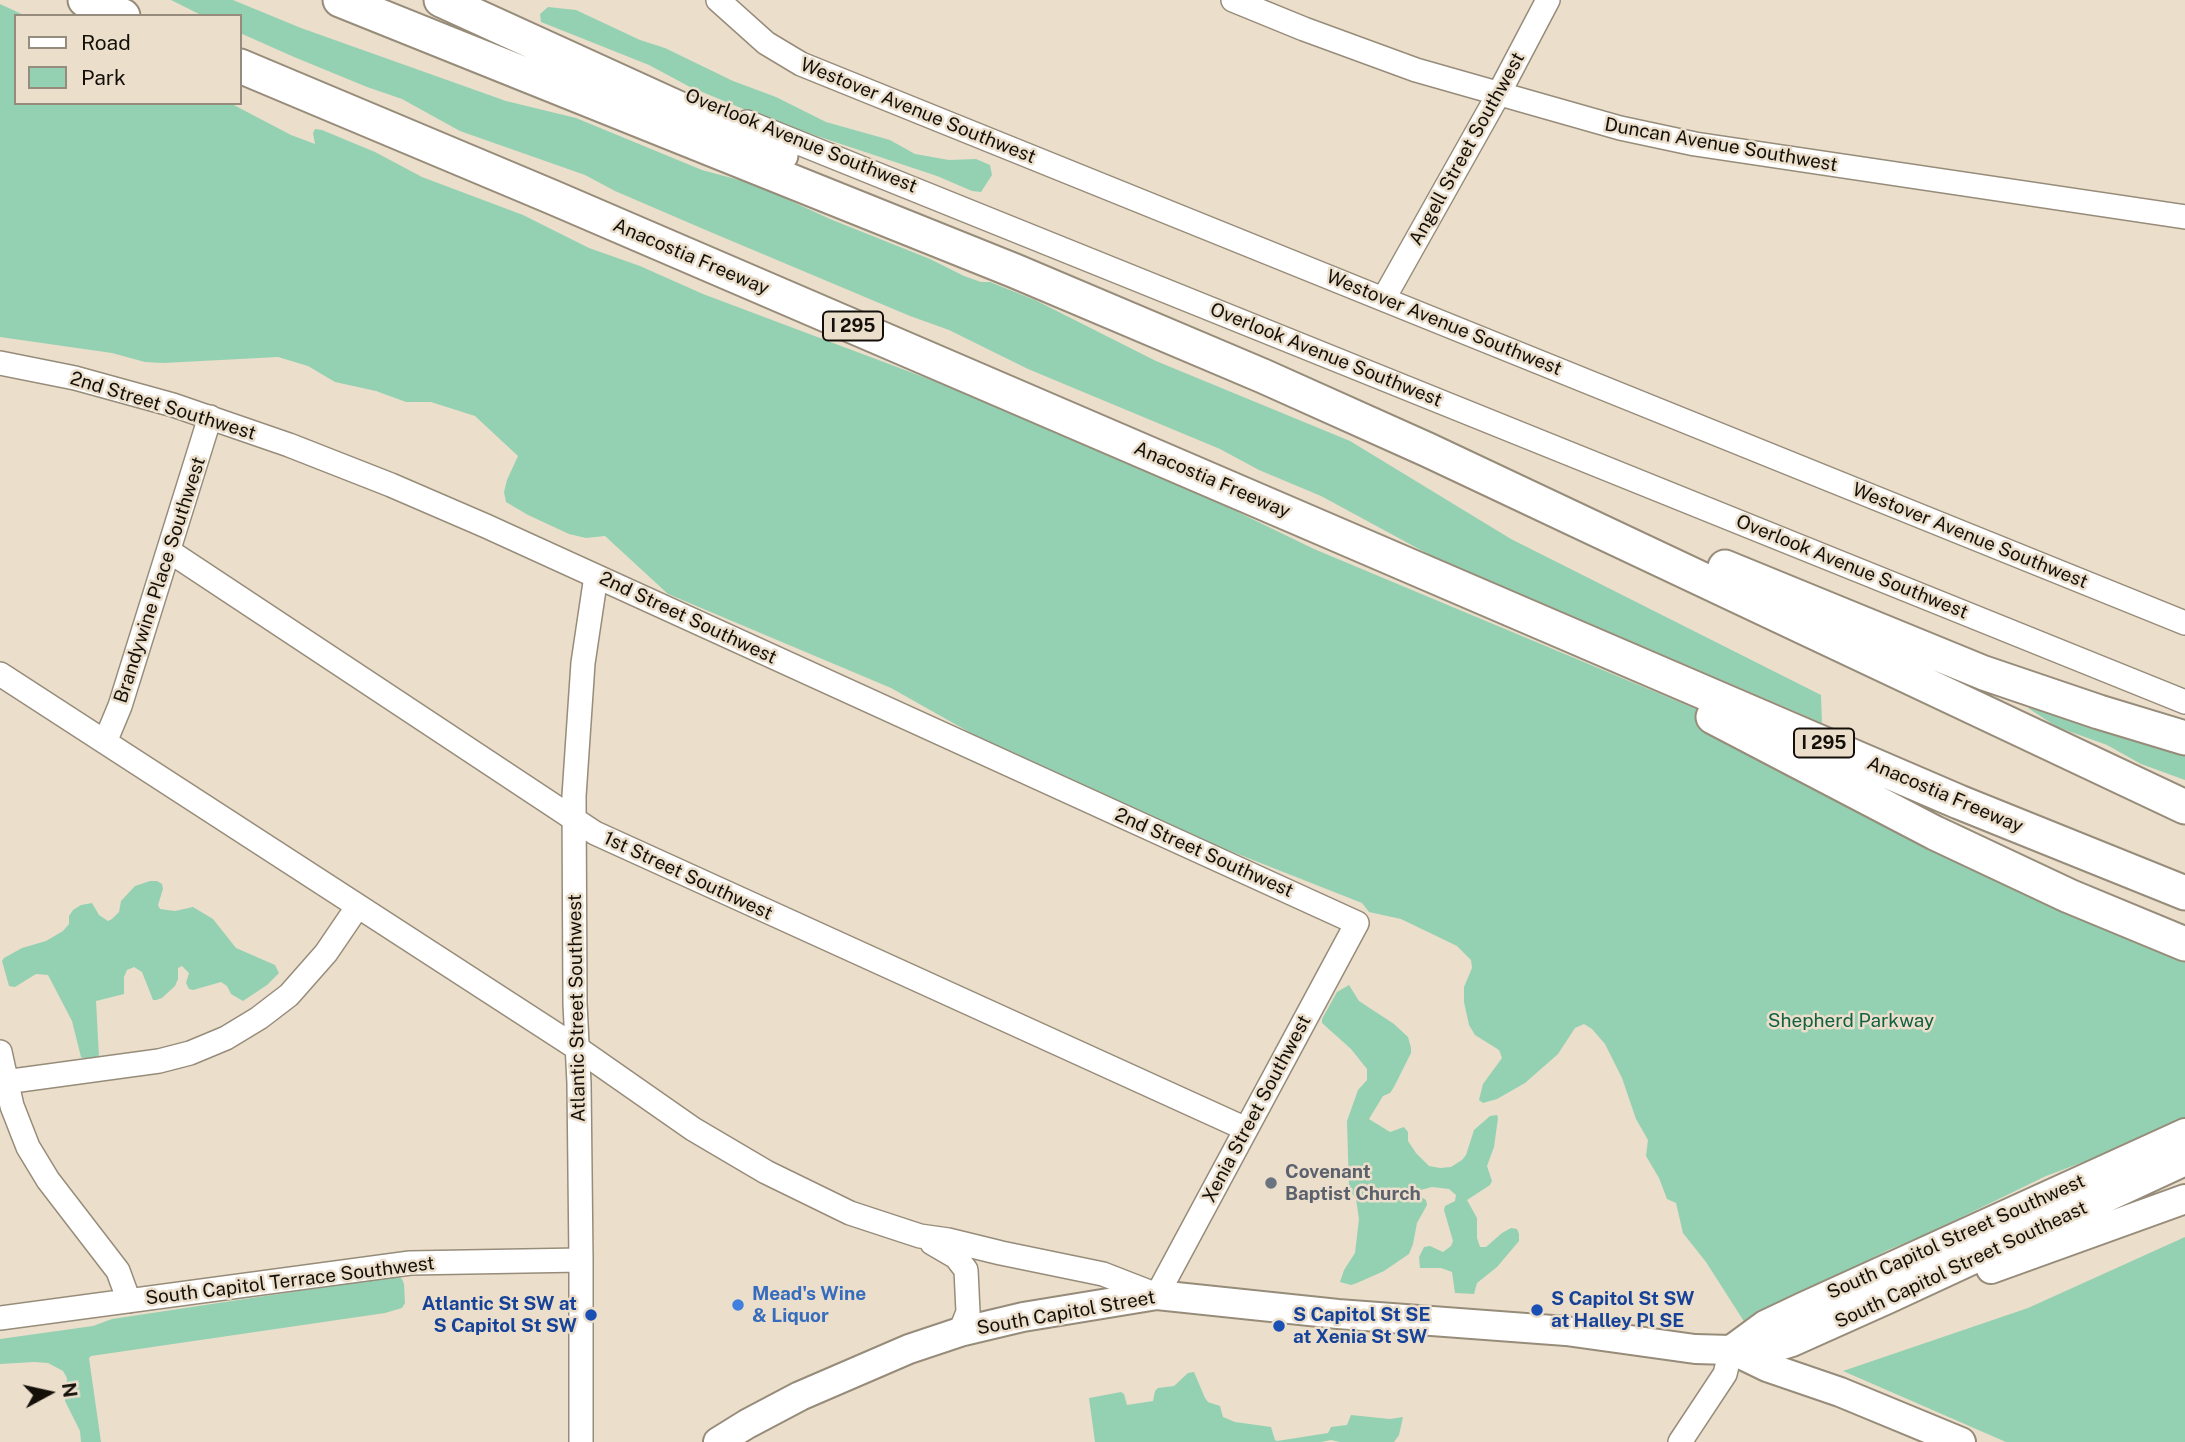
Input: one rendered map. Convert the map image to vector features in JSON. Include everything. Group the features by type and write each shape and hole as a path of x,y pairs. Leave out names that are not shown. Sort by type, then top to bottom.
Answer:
{"highway":[{"path":"83,0 120,14"},
{"path":"340,0 1015,271 1346,412 2185,807"},
{"path":"441,0 921,219 1015,271"},
{"name":"Anacostia Freeway","path":"242,67 1994,816 2185,893"},
{"path":"1536,502 1627,527 1984,673 2185,738"},
{"path":"1466,589 1562,646 1683,701 1935,833 2069,896 2185,944"}],"main road":[{"name":"South Capitol Street Southwest","path":"1731,1350 1765,1325 2185,1133"},
{"name":"South Capitol Street Southeast","path":"1731,1350 1792,1342 2185,1161"},
{"path":"1888,1299 1959,1280 2185,1199"},
{"name":"South Capitol Street","path":"718,1442 773,1410 890,1355 960,1332 1023,1317 1157,1294 1338,1314 1566,1331 1695,1349 1731,1350"},
{"path":"1731,1350 1766,1367 1840,1392 1961,1442"}],"street":[{"name":"Overlook Avenue Southwest","path":"471,0 570,41 784,138 986,217 2185,702"},
{"name":"Westover Avenue Southwest","path":"718,0 766,44 801,64 2185,623"},
{"name":"Duncan Avenue Southwest","path":"1233,0 1375,56 1593,121 1695,144 2185,217"},
{"name":"Angell Street Southwest","path":"1384,298 1499,94 1548,0"},
{"name":"2nd Street Southwest","path":"0,363 107,386 211,417 379,480 1357,923"},
{"name":"Brandywine Place Southwest","path":"105,742 120,706 211,417"},
{"name":"1st Street Southwest","path":"169,551 603,837 1246,1129"},
{"name":"Atlantic Street Southwest","path":"580,1442 581,1260 574,819 583,663 596,576"},
{"path":"0,674 577,1048 693,1129 766,1172 850,1213 920,1236 1103,1274 1157,1294"},
{"path":"5,1082 175,1057 226,1038 289,995 326,953 358,906"},
{"name":"Xenia Street Southwest","path":"1157,1294 1357,923"},
{"path":"0,1052 5,1082 20,1130 31,1154 52,1186 118,1271 129,1301"},
{"path":"920,1236 956,1257 966,1270 968,1312 960,1332"},
{"name":"South Capitol Terrace Southwest","path":"0,1318 410,1263 581,1260"},
{"path":"1680,1442 1726,1374 1731,1350"}],"green space":[{"path":"171,0 233,0 301,28 506,101 576,118 702,170 754,184 964,276 990,282 1035,300 1156,361 1350,441 1511,539 1821,695 1822,723 1430,555 1321,496 1259,470 1220,449 1028,369 949,330 708,231 615,191 585,175 460,131 402,99 242,34 242,14 199,14"},
{"name":"Shepherd Parkway","path":"0,4 22,14 14,14 14,105 234,105 291,135 315,144 315,129 322,130 375,152 422,177 523,215 589,248 640,266 703,294 1083,437 1314,549 1794,750 1841,779 2185,926 2185,1124 2046,1176 1888,1250 1745,1323 1706,1262 1683,1233 1676,1203 1667,1199 1646,1156 1648,1140 1636,1119 1622,1078 1605,1044 1592,1029 1584,1024 1575,1028 1558,1054 1525,1083 1497,1099 1483,1103 1479,1100 1483,1084 1502,1058 1499,1050 1475,1035 1469,1025 1464,987 1472,968 1471,960 1457,946 1401,919 1369,912 1362,903 1197,838 1017,759 891,688 668,594 605,536 586,538 569,534 506,502 504,492 507,480 518,456 475,416 431,402 406,402 376,391 335,382 308,366 278,357 145,362 112,353 0,337"},
{"path":"548,7 576,10 733,81 776,97 826,122 890,140 915,154 949,160 976,159 990,165 992,175 981,192 972,191 937,176 775,122 690,87 649,65 541,22 540,14"},
{"path":"2039,707 2185,754 2185,780 2141,764 2107,745 2057,727 2028,708"},
{"path":"150,881 162,884 158,905 160,909 175,911 193,907 213,919 236,948 275,965 279,973 267,985 243,1001 231,994 221,982 189,989 186,983 189,973 182,966 178,968 175,986 162,998 153,1000 142,972 134,967 127,970 124,977 124,994 96,1001 99,1057 85,1059 81,1057 72,1021 48,975 36,974 15,987 9,986 2,961 22,948 46,941 63,931 69,924 69,916 73,910 81,905 92,903 99,915 108,921 112,919 119,912 121,901 135,886"},
{"path":"1349,985 1359,1001 1394,1024 1408,1037 1411,1048 1394,1087 1390,1093 1383,1096 1369,1119 1390,1132 1404,1127 1408,1132 1408,1141 1416,1153 1429,1166 1440,1168 1451,1167 1462,1160 1474,1130 1490,1116 1497,1115 1494,1147 1487,1166 1492,1181 1467,1200 1477,1218 1480,1247 1486,1247 1511,1228 1517,1229 1519,1241 1497,1267 1477,1283 1474,1294 1455,1293 1452,1272 1441,1268 1420,1268 1419,1257 1424,1247 1430,1246 1443,1252 1453,1241 1444,1210 1445,1206 1455,1201 1456,1195 1449,1189 1432,1187 1417,1191 1427,1205 1417,1223 1409,1254 1384,1271 1357,1283 1351,1285 1340,1282 1355,1253 1359,1219 1356,1199 1349,1189 1347,1121 1358,1090 1367,1080 1367,1069 1351,1049 1322,1023 1322,1019 1337,992"},
{"path":"2185,1237 2185,1442 2006,1442 1843,1371 2028,1308"},
{"path":"398,1276 404,1284 405,1303 402,1308 385,1313 91,1356 89,1358 101,1442 81,1442 80,1431 65,1401 67,1378 63,1371 48,1363 0,1364 0,1339 93,1326 112,1319"},
{"path":"1194,1372 1205,1398 1208,1402 1220,1406 1223,1417 1235,1422 1271,1427 1277,1441 1328,1433 1331,1427 1347,1425 1351,1415 1390,1419 1403,1417 1399,1435 1394,1442 1095,1442 1089,1398 1121,1392 1127,1405 1153,1401 1158,1388 1174,1386 1188,1373"}],"place":[{"name":"Covenant Baptist Church","path":"1271,1183"},
{"name":"Mead's Wine & Liquor","path":"738,1305"},
{"name":"S Capitol St SW at Halley Pl SE","path":"1537,1310"},
{"name":"Atlantic St SW at S Capitol St SW","path":"591,1315"},
{"name":"S Capitol St SE at Xenia St SW","path":"1279,1326"}]}
